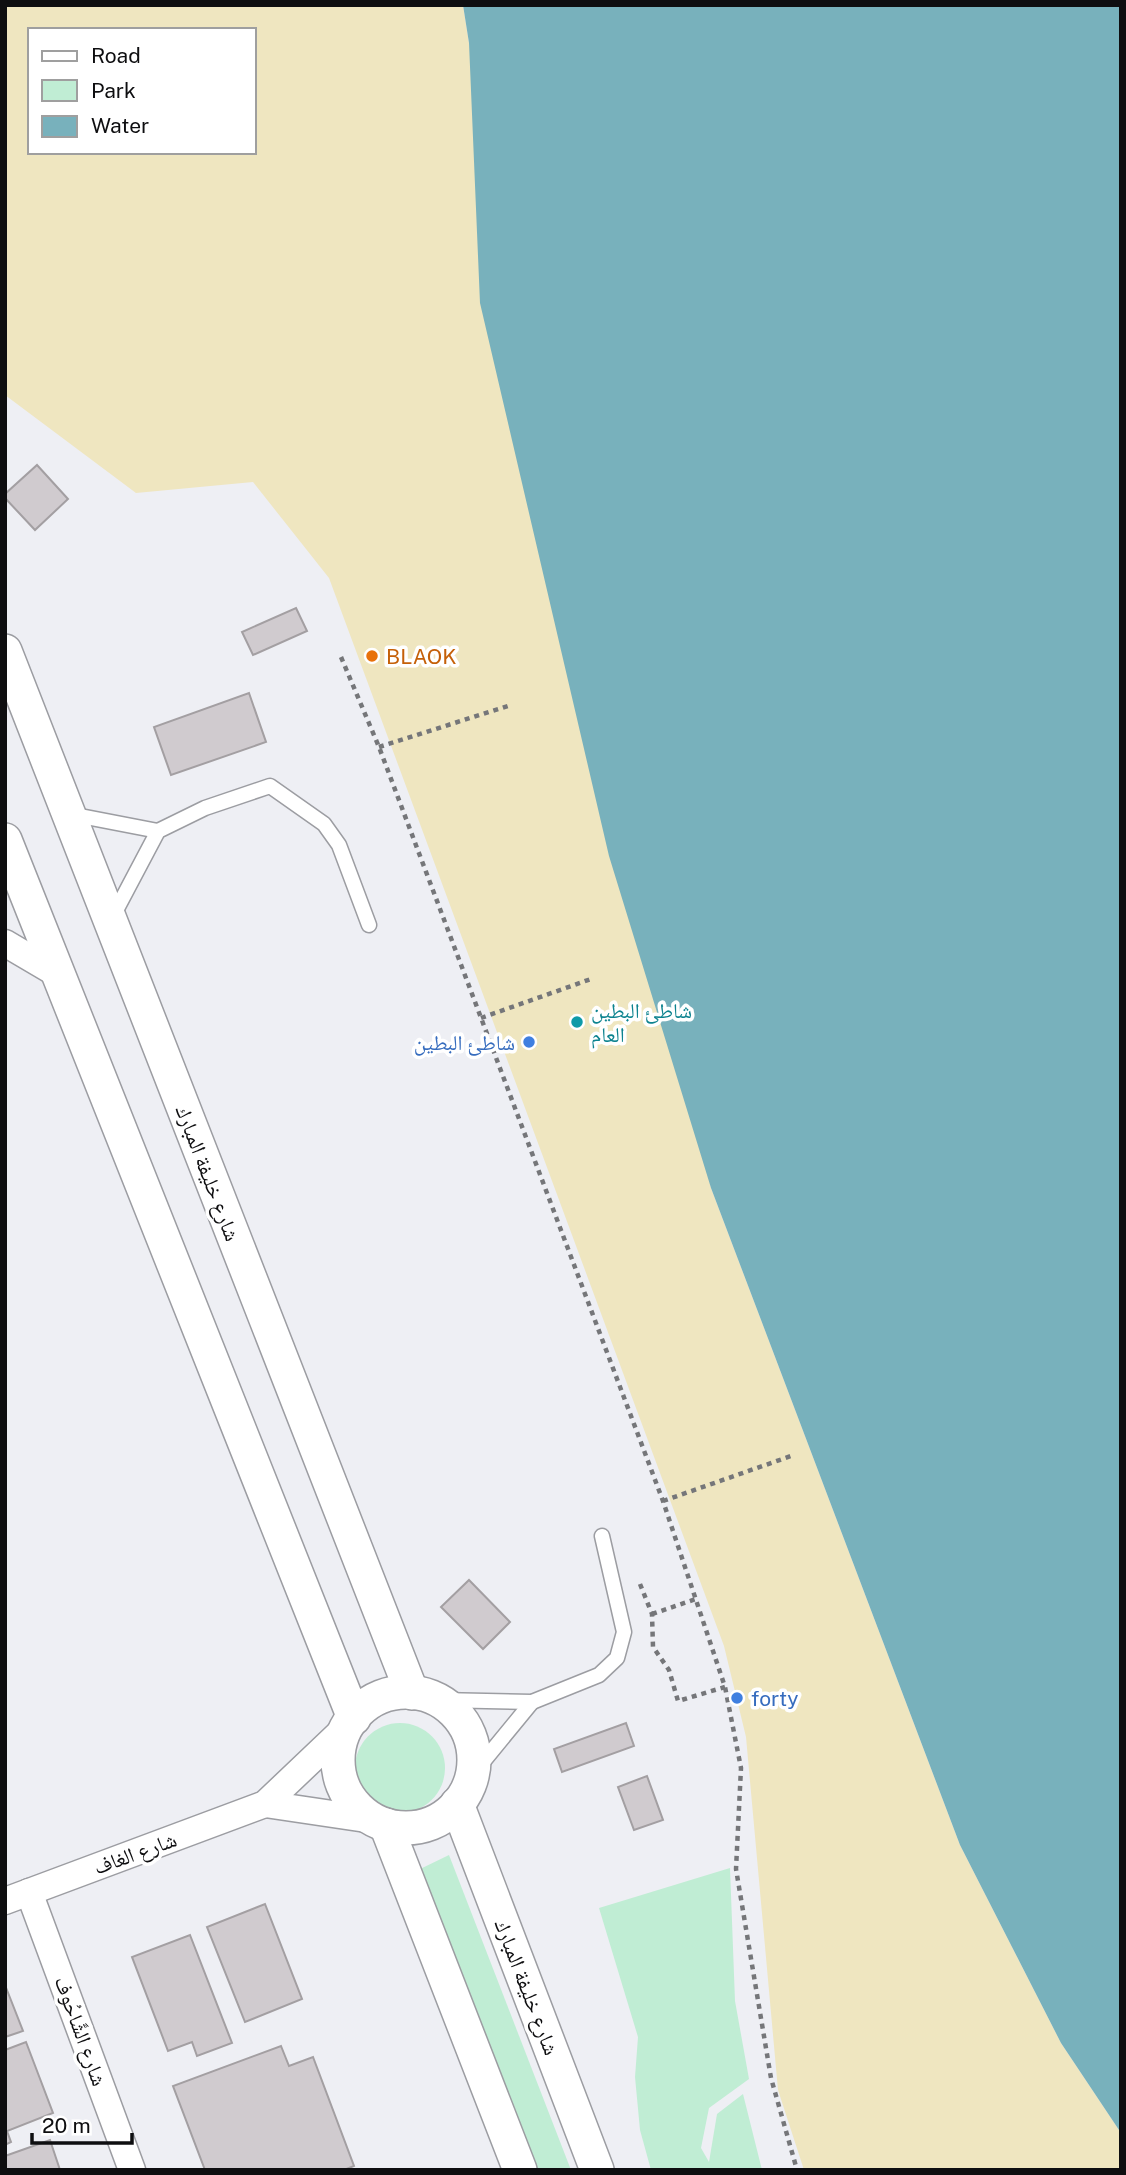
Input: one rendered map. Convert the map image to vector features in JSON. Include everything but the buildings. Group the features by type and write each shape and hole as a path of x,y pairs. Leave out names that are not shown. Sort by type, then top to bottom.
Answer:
{"street":[{"name":"شارع خليفة المبارك","path":"5,651 110,922 426,1697"},
{"path":"5,840 61,976 350,1722"},
{"path":"5,943 61,976"},
{"path":"398,1693 426,1697 456,1714 468,1732 474,1752 473,1774 466,1794 452,1810 435,1822 414,1828 380,1822 356,1806 344,1788 338,1768 339,1746 359,1710 377,1699 398,1693"},
{"name":"شارع الغاف","path":"17,1897 265,1804 350,1722"},
{"name":"شارع الغاف","path":"265,1804 380,1822"},
{"name":"شارع خليفة المبارك","path":"457,1804 597,2170"},
{"path":"380,1822 520,2170"},
{"name":"شارع الشَّاحُوف","path":"17,1897 132,2170"}],"lane":[{"path":"110,922 158,831 205,808 270,786 324,824 339,845 369,925"},
{"path":"68,813 158,831"},
{"path":"426,1697 532,1702 599,1675 617,1658 624,1632 601,1536"},
{"path":"473,1774 532,1702"}],"path":[{"path":"341,657 379,747 663,1501 725,1687 741,1768 736,1869 771,2078 797,2170"},
{"path":"379,747 511,705"},
{"path":"481,1018 591,979"},
{"path":"663,1501 791,1456"},
{"path":"637,1577 652,1614 653,1647 669,1670 678,1701 725,1687"},
{"path":"652,1614 696,1599"}],"green space":[{"path":"400,1723 417,1727 432,1736 441,1751 445,1768 441,1785 432,1800 417,1809 400,1813 383,1809 368,1800 359,1785 355,1768 359,1751 368,1736 383,1727"},
{"path":"449,1855 571,2170 535,2170 416,1871"},
{"path":"730,1868 735,2001 749,2079 709,2108 701,2148 709,2162 717,2114 743,2094 762,2170 651,2170 640,2130 635,2077 638,2037 599,1908"}],"sand":[{"name":"شاطئ البطين العام","path":"5,5 463,5 711,1188 960,1845 1061,2043 1121,2133 1121,2170 804,2170 778,2090 746,1737 724,1646 329,578 253,482 136,493 5,395"}],"water":[{"path":"463,5 1121,5 1121,2133 1061,2043 960,1845 711,1188 609,856 480,303 469,43"}],"place":[{"name":"BLAOK","path":"372,656"},
{"name":"شاطئ البطين العام","path":"577,1022"},
{"name":"شاطئ البطين","path":"529,1042"},
{"name":"forty","path":"737,1698"}]}
